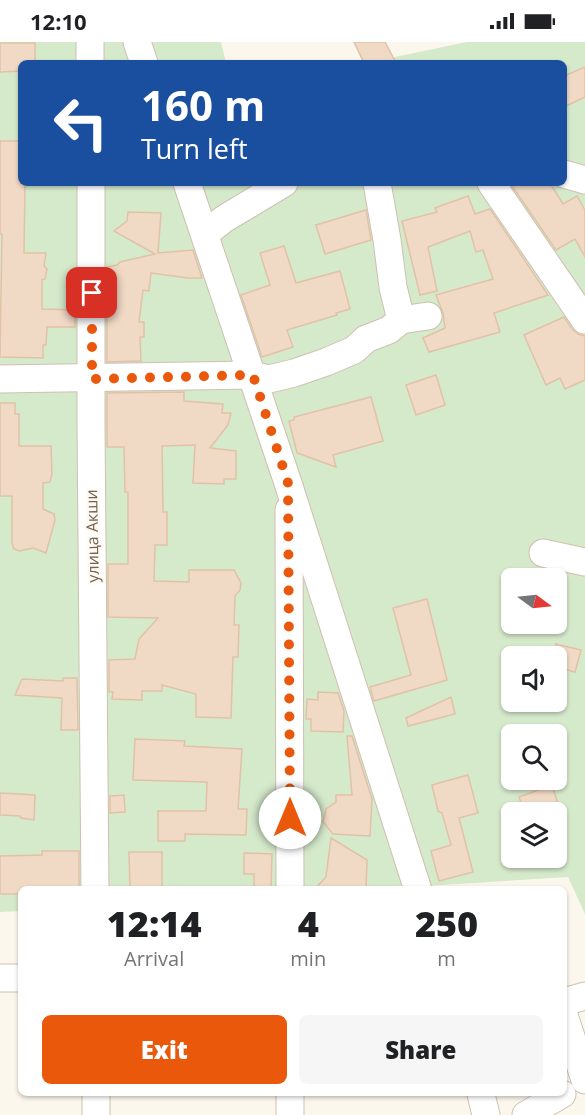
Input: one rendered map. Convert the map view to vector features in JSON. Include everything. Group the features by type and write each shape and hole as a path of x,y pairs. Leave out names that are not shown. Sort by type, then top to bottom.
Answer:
{"street":[{"path":"90,42 90,60"},
{"path":"137,42 143,60"},
{"path":"567,175 585,180"},
{"name":"улица Акши","path":"91,186 95,886"},
{"path":"188,186 253,375 417,886"},
{"path":"205,234 224,219 279,186"},
{"path":"378,186 393,287 401,320"},
{"path":"493,186 585,320"},
{"path":"0,379 253,375 269,379 294,373 354,350 366,339 389,330 401,320 429,316"},
{"path":"288,483 290,886"},
{"path":"543,553 585,562"},
{"path":"0,978 18,978"},
{"path":"567,1001 585,996"},
{"path":"567,1024 585,1080 567,1091"},
{"path":"96,1096 96,1115"},
{"path":"290,1096 290,1115"},
{"path":"481,1096 486,1115"},
{"path":"526,1115 558,1096"}],"green space":[{"path":"0,42 221,42 225,60 18,60 18,186 567,186 567,60 380,60 467,42 585,42 585,914 568,877 426,886 18,886 18,911 0,912"}],"building":[{"path":"354,42 385,42 394,60 363,60"},
{"path":"0,43 35,43 35,60 18,60 18,71 0,72"},
{"path":"585,67 585,97 567,106 567,75"},
{"path":"0,141 18,141 18,186 25,186 24,253 46,253 44,266 47,269 45,279 42,280 42,309 75,310 75,327 47,327 43,358 0,357 2,234 0,234"},
{"path":"512,186 552,186 563,204 577,196 585,210 585,257 575,239 556,250"},
{"path":"468,196 475,214 490,209 548,295 494,313 500,332 429,352 423,338 445,328 443,313 436,295 493,279 483,250 476,252 470,231 428,247 437,291 420,295 402,221 437,212 435,208"},
{"path":"366,210 371,240 325,254 316,225"},
{"path":"128,212 161,213 158,253 193,250 202,278 151,273 149,291 143,290 139,322 144,322 144,337 140,337 141,361 107,362 107,267 155,254 114,231 127,221"},
{"path":"284,246 296,283 340,271 350,309 287,330 293,347 262,357 241,295 270,285 260,253"},
{"path":"564,317 572,329 585,336 585,380 565,389 560,378 546,385 524,335"},
{"path":"436,375 445,405 416,415 406,385"},
{"path":"184,392 184,401 223,404 222,413 231,413 228,425 210,448 236,451 236,479 224,479 224,484 193,483 195,445 162,446 163,512 167,512 167,545 155,545 154,581 189,582 189,570 234,570 241,583 240,590 235,596 234,625 239,625 238,657 233,657 231,718 196,717 196,694 162,685 162,691 142,691 142,700 112,699 113,692 109,692 109,660 135,659 139,639 158,618 108,617 108,564 128,564 128,492 125,492 124,447 107,447 107,393"},
{"path":"371,397 383,441 333,455 336,467 297,453 289,421 294,420 294,417"},
{"path":"0,403 15,403 15,414 19,414 19,446 51,446 52,474 50,482 43,483 43,509 54,514 55,520 46,553 33,548 19,551 14,549 12,543 12,496 0,496"},
{"path":"427,599 447,680 374,701 370,687 411,675 393,608"},
{"path":"567,647 581,650 575,672 567,670"},
{"path":"63,678 77,678 78,730 61,730 62,698 15,695 22,679 63,681"},
{"path":"318,692 338,693 344,711 343,732 311,731 311,719 306,719 307,699 318,700"},
{"path":"451,697 455,714 408,726 406,718"},
{"path":"347,736 352,736 372,799 370,836 333,834 323,822 326,809 336,802 336,795 352,795"},
{"path":"135,739 185,741 184,746 242,749 238,809 247,809 246,835 185,834 185,841 158,841 158,811 206,811 207,782 133,780"},
{"path":"468,775 478,813 459,818 473,872 439,881 431,851 451,845 442,813 438,811 432,785"},
{"path":"538,790 554,790 557,802 521,802 519,797"},
{"path":"0,793 35,795 34,820 20,816 0,815"},
{"path":"124,795 125,812 110,813 110,796"},
{"path":"331,838 367,860 366,886 318,886 326,877"},
{"path":"42,851 79,851 79,886 18,886 18,894 0,894 0,856 42,855"},
{"path":"129,852 162,852 162,886 130,886"},
{"path":"244,853 272,854 271,886 254,886 254,874 244,874"}],"route":[{"path":"92,293 92,379 253,375 288,483 290,818"}]}
